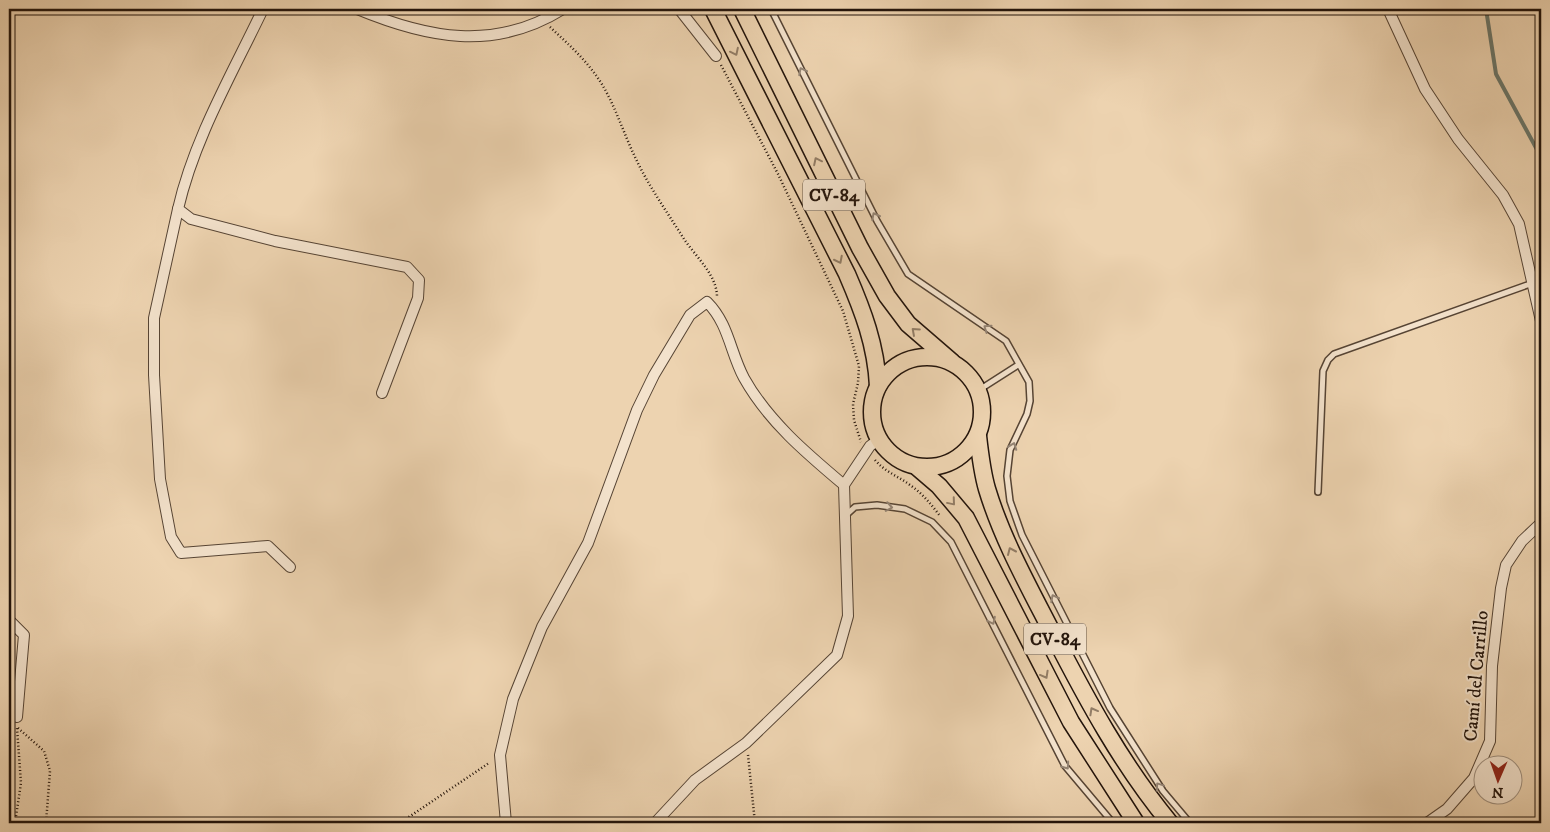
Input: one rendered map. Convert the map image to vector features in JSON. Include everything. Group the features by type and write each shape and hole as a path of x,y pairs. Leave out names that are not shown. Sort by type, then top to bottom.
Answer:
{"main road":[{"name":"CV-84","path":"713,9 862,309 875,355 878,386 871,411 874,430 872,445 895,459 918,468 939,486 966,518 1071,722 1136,823"},
{"name":"CV-84","path":"742,9 856,240 887,296 908,324 968,374 979,390 983,418 978,436 964,454 940,467 918,468"},
{"name":"CV-84","path":"878,386 892,368 914,358 941,358 952,362"},
{"name":"CV-84","path":"978,436 987,488 1023,576 1100,723 1139,783 1170,823"}],"street":[{"path":"263,9 203,134 184,185 154,318 154,375 160,479 171,537 180,553 268,546 290,567"},
{"path":"357,9 427,33 451,37 480,38 510,32 563,9"},
{"path":"679,9 716,56"},
{"path":"1388,9 1425,89 1458,139 1503,195 1519,224 1534,283 1541,321"},
{"path":"178,210 191,219 275,241 407,267 419,280 418,298 382,393"},
{"path":"506,823 500,755 513,698 542,627 588,543 637,410 654,375 690,315 707,302 719,314 744,377 767,412 804,452 844,484"},
{"path":"655,823 695,780 746,744 837,654 848,616 844,484 872,445"},
{"name":"Camí del Carrillo","path":"1427,823 1447,809 1474,778 1490,741 1492,666 1501,588 1506,565 1522,541 1541,523"},
{"path":"9,620 24,635 16,717"}],"lane":[{"path":"771,9 877,220 908,274 1006,342 1029,382 1030,401 1027,414 1010,450 1007,476 1010,501 1022,535 1110,708 1163,791 1190,823"},
{"path":"1318,492 1324,371 1328,360 1334,354 1534,283"},
{"path":"979,390 1018,365"},
{"path":"845,516 855,507 877,505 905,510 932,522 952,542 1065,766 1113,823"}],"path":[{"path":"541,20 572,46 596,76 615,112 635,158 656,194 695,256 716,281 718,297 711,306"},
{"path":"716,56 782,183 843,311 858,366 858,383 853,404 854,420 859,438 872,445 889,473 910,484 925,497 942,519"},
{"path":"15,823 20,783 17,727 44,751 50,771 46,823"},
{"path":"746,744 755,823"},
{"path":"400,823 500,755"}],"waterway":[{"path":"1486,9 1496,74 1541,157"}]}
